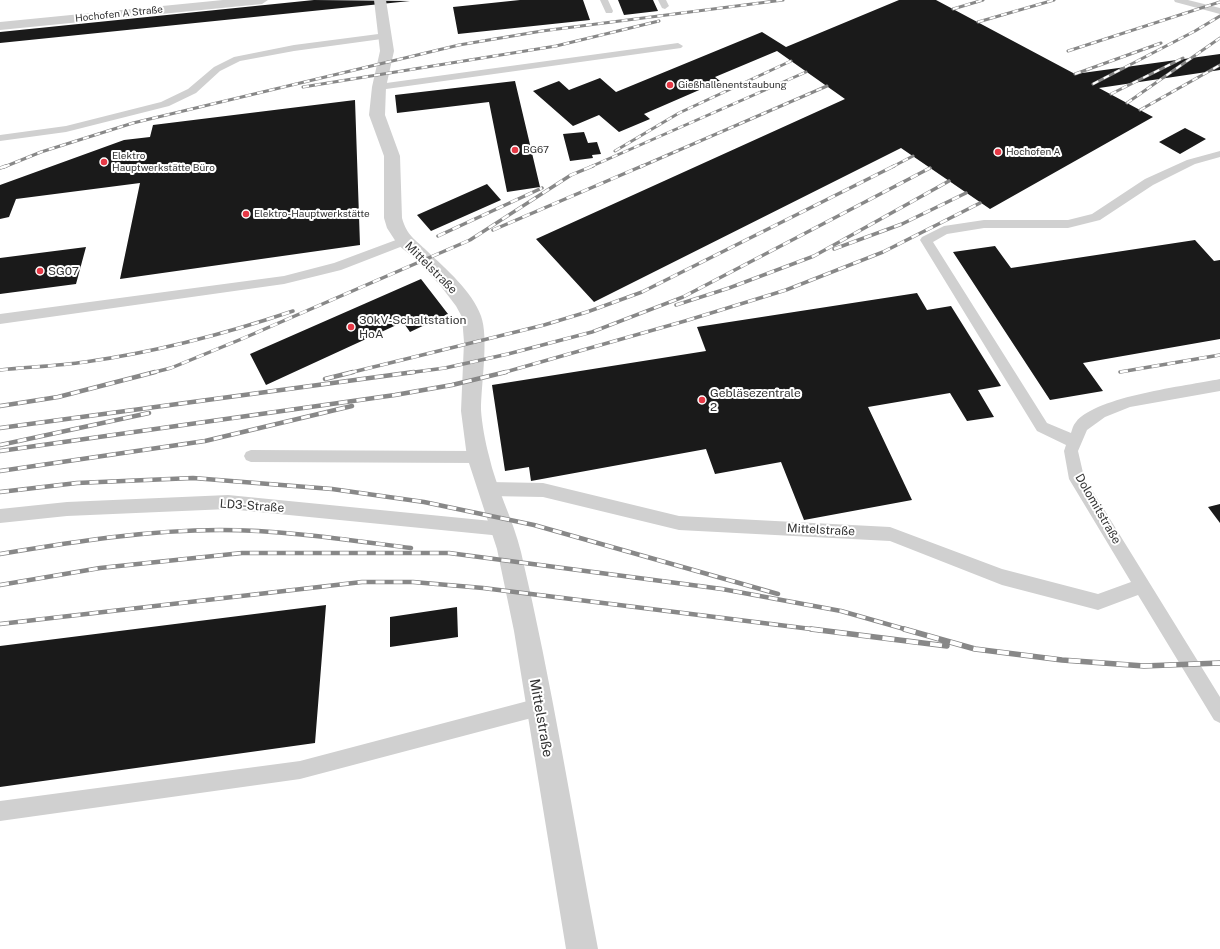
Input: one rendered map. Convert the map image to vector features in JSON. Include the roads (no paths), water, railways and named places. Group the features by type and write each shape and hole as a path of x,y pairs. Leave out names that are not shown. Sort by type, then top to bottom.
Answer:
{"street":[{"name":"Hochofen A Straße","path":"0,26 262,0"},
{"name":"Mittelstraße","path":"380,0 388,51 378,87 377,115 389,145 393,166 393,218 396,228 404,241 419,253 446,280 463,301 472,317 474,342 471,411 478,457 509,549 582,949"}],"lane":[{"path":"604,0 609,11"},
{"path":"1178,0 1220,11"},
{"path":"0,138 66,129 165,104 192,91 217,69 237,59 294,48 386,36"},
{"path":"378,87 678,46"},
{"path":"1074,442 1042,427 932,252 926,240 944,230 978,225 1068,224 1096,217 1149,182 1191,162 1220,154"},
{"path":"0,319 284,280 337,267 404,241"},
{"name":"Dolomitstraße","path":"1220,385 1122,405 1100,413 1081,426 1071,451 1077,479 1143,585 1188,664 1220,714"},
{"path":"251,456 478,457"},
{"name":"Mittelstraße","path":"488,489 543,490 679,522 890,534 1002,577 1098,602 1143,585"},
{"name":"LD3-Straße","path":"0,516 67,509 228,502 502,530"},
{"path":"0,811 300,770 539,707"}],"railway":[{"path":"4,167 41,152 133,123 459,45 542,31 783,0"},
{"path":"953,9 983,0"},
{"path":"978,22 1054,0"},
{"path":"1068,51 1220,2"},
{"path":"1093,84 1195,31 1220,16"},
{"path":"303,87 556,46 659,21"},
{"path":"1127,103 1220,38"},
{"path":"1075,74 1161,43"},
{"path":"1111,94 1183,58"},
{"path":"615,151 679,113 791,61"},
{"path":"1140,110 1220,65"},
{"path":"590,167 806,72"},
{"path":"640,167 827,86"},
{"path":"892,167 913,156"},
{"path":"0,168 6,166"},
{"path":"155,372 171,368 244,338 470,240 571,175 593,166"},
{"path":"493,230 642,166"},
{"path":"349,373 544,325 587,312 642,292 892,167"},
{"path":"407,373 445,368 508,354 592,332 683,297 930,168"},
{"path":"676,305 729,288 814,256 949,181"},
{"path":"438,236 542,188"},
{"path":"834,249 902,224 966,193"},
{"path":"503,373 685,321 786,290 883,252 980,203"},
{"path":"0,370 112,358 164,348 216,335 293,311"},
{"path":"1120,372 1220,355"},
{"path":"0,406 58,397 155,372"},
{"path":"151,373 155,372"},
{"path":"349,373 353,372"},
{"path":"0,428 414,372"},
{"path":"325,379 349,373"},
{"path":"0,451 395,395 452,385 503,373"},
{"path":"0,471 205,441 352,406"},
{"path":"0,445 149,413"},
{"path":"0,492 77,483 193,478 332,489 424,502 534,525 778,594"},
{"path":"0,554 137,534 220,530 244,530 292,534 411,548"},
{"path":"0,585 100,568 242,553 449,553 722,589 841,611 908,630"},
{"path":"0,624 362,582 413,582 483,588 947,646"},
{"path":"904,629 975,649 1062,660 1144,666 1220,663"}],"place":[{"name":"Gießhallenentstaubung","path":"670,85"},
{"name":"BG67","path":"515,150"},
{"name":"Hochofen A","path":"998,152"},
{"name":"Elektro Hauptwerkstätte Büro","path":"104,162"},
{"name":"Elektro-Hauptwerkstätte","path":"246,214"},
{"name":"SG07","path":"40,271"},
{"name":"30kV-Schaltstation HoA","path":"351,327"},
{"name":"Gebläsezentrale 2","path":"702,400"}]}
